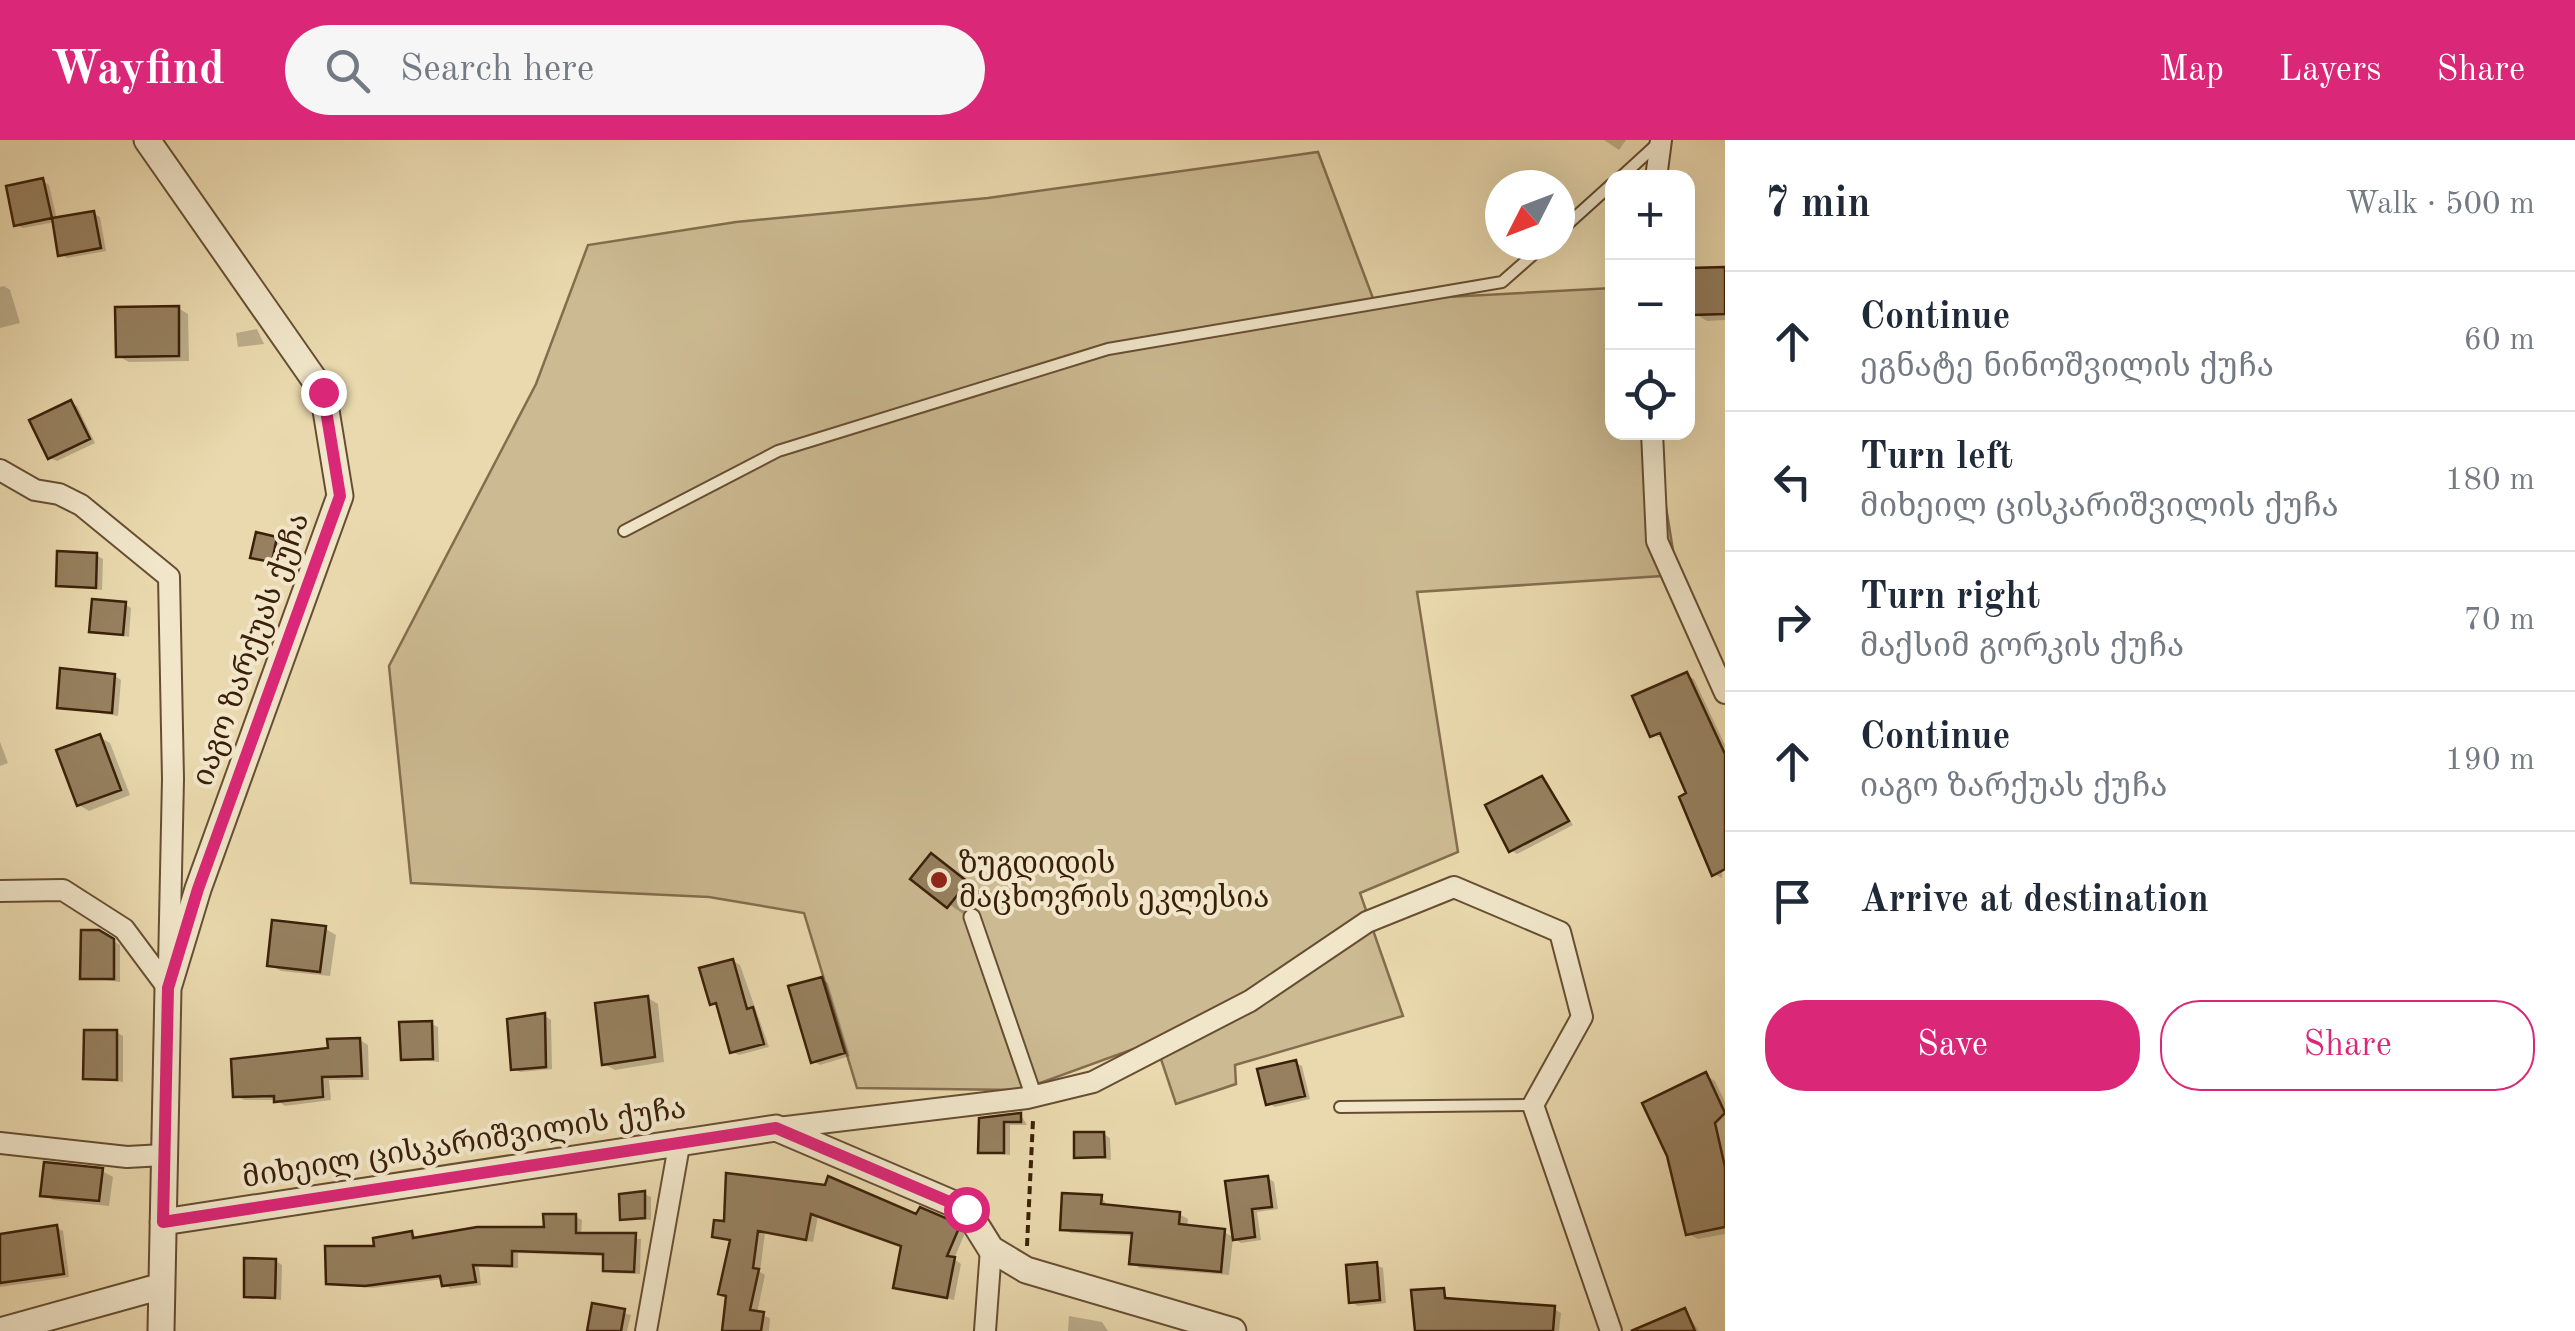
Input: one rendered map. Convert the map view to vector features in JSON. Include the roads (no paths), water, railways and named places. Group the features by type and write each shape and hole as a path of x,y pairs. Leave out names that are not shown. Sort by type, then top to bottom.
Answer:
{"street":[{"name":"იაგო ზარქუას ქუჩა","path":"147,140 323,392 340,496 198,889 168,988 160,1331"},
{"path":"1657,170 1661,141"},
{"path":"1652,440 1656,541 1725,693"},
{"path":"0,470 35,490 59,494 81,505 169,577 173,779 168,988"},
{"path":"776,1128 1034,1097 1094,1082 1250,1001 1368,922 1454,887 1560,932 1582,1017 1533,1105 1611,1331"},
{"path":"0,892 63,890 124,929 168,988"},
{"path":"972,917 1034,1097"},
{"path":"776,1128 966,1209 991,1249 1026,1270 1233,1331"},
{"name":"მიხეილ ცისკარიშვილის ქუჩა","path":"163,1222 776,1128"},
{"path":"646,1331 680,1140"},
{"path":"0,1144 127,1157 164,1155"},
{"path":"985,1331 991,1249"},
{"path":"0,1331 162,1286"}],"lane":[{"path":"1629,170 1661,141"},
{"path":"1575,217 1605,190"},
{"path":"624,531 796,445 1108,349 1502,282 1527,260"},
{"path":"1340,1107 1533,1105"}],"place":[{"name":"ზუგდიდის მაცხოვრის ეკლესია","path":"939,880"}]}
